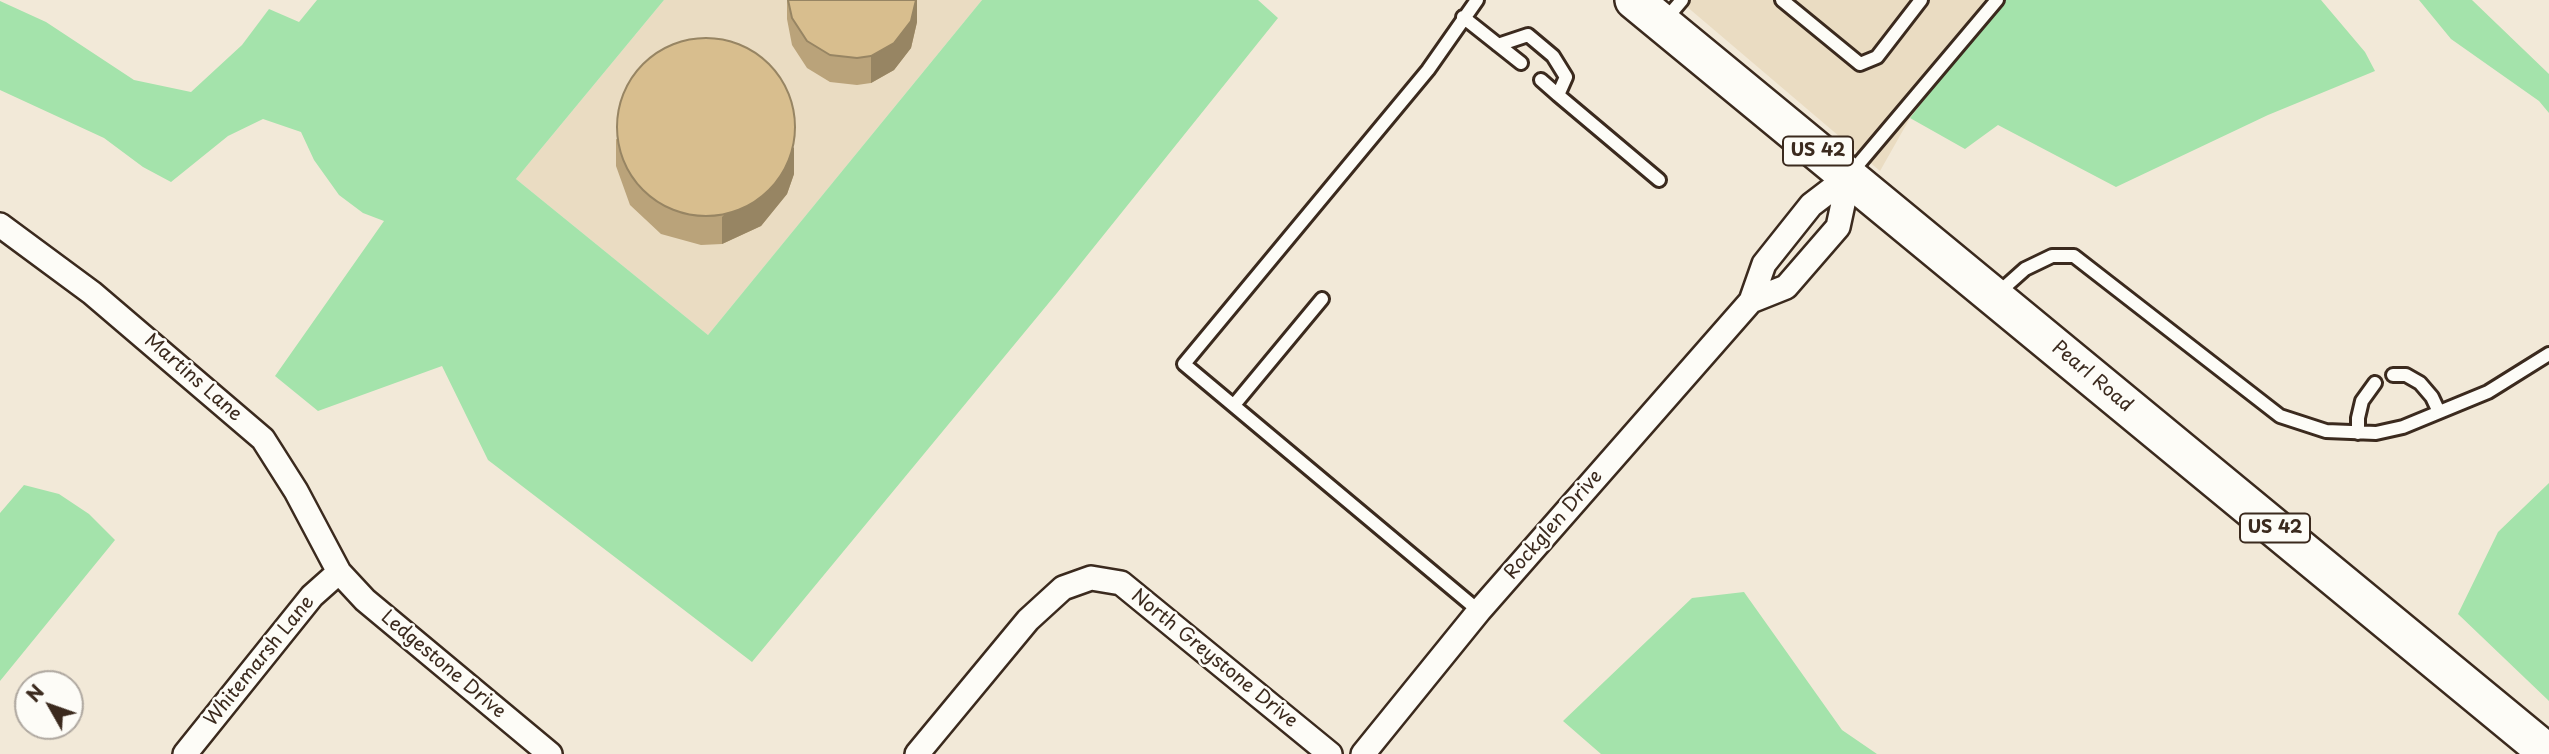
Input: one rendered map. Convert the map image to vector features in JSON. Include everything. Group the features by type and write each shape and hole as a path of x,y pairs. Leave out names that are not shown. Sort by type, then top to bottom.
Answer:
{"main road":[{"name":"Pearl Road","path":"1634,0 1672,12 1849,176 2549,754"}],"street":[{"name":"Rockglen Drive","path":"1363,754 1479,611 1751,301 1764,264 1811,205 1849,176"},
{"name":"Rockglen Drive","path":"1751,301 1786,287 1838,228 1849,176"},
{"name":"Martins Lane","path":"0,225 92,293 263,439 296,491 339,572"},
{"name":"Whitemarsh Lane","path":"185,754 312,596 339,572"},
{"name":"Ledgestone Drive","path":"339,572 365,600 550,754"},
{"name":"North Greystone Drive","path":"917,754 1028,620 1063,588 1091,578 1121,583 1331,754"}],"lane":[{"path":"1477,0 1428,70 1184,364 1479,611"},
{"path":"1782,0 1860,64 1877,57 1921,0"},
{"path":"1849,176 1868,150 1997,0"},
{"path":"1463,17 1521,63"},
{"path":"1498,45 1528,35 1553,56 1566,76 1558,95"},
{"path":"1541,80 1659,180"},
{"path":"1995,296 2025,269 2052,256 2074,256 2280,416 2326,432 2358,433 2403,427 2488,392 2549,354"},
{"path":"1234,405 1322,299"},
{"path":"2393,375 2406,375 2420,383 2432,397 2439,412"},
{"path":"2358,433 2362,401 2375,383"}],"shaded area":[{"path":"664,0 982,0 708,335 516,179"},
{"path":"1679,0 2000,0 1910,118 1880,171"}],"green space":[{"path":"317,0 664,0 516,179 708,335 982,0 1258,0 1278,18 1057,293 752,662 488,460 442,366 318,411 275,376 384,221 363,213 339,195 314,160 301,132 263,119 228,136 171,182 143,167 104,138 0,90 0,1 46,22 134,80 191,92 242,45 269,9 299,22"},
{"path":"2000,0 2321,0 2365,52 2375,71 2268,115 2116,187 1998,125 1965,149 1910,118"},
{"path":"2419,0 2472,0 2549,74 2549,113 2539,101 2451,39"},
{"path":"2549,483 2549,701 2458,614 2498,532"},
{"path":"24,485 59,494 89,514 115,540 0,681 0,513"},
{"path":"1744,592 1842,730 1877,754 1601,754 1563,721 1692,598"}],"building":[{"path":"788,0 916,0 911,21 894,43 871,56 857,58 830,55 807,41 792,18"},
{"path":"706,38 740,44 769,64 789,93 795,127 789,161 769,190 740,210 706,216 672,210 643,190 623,161 617,127 623,93 643,64 672,44"}]}
